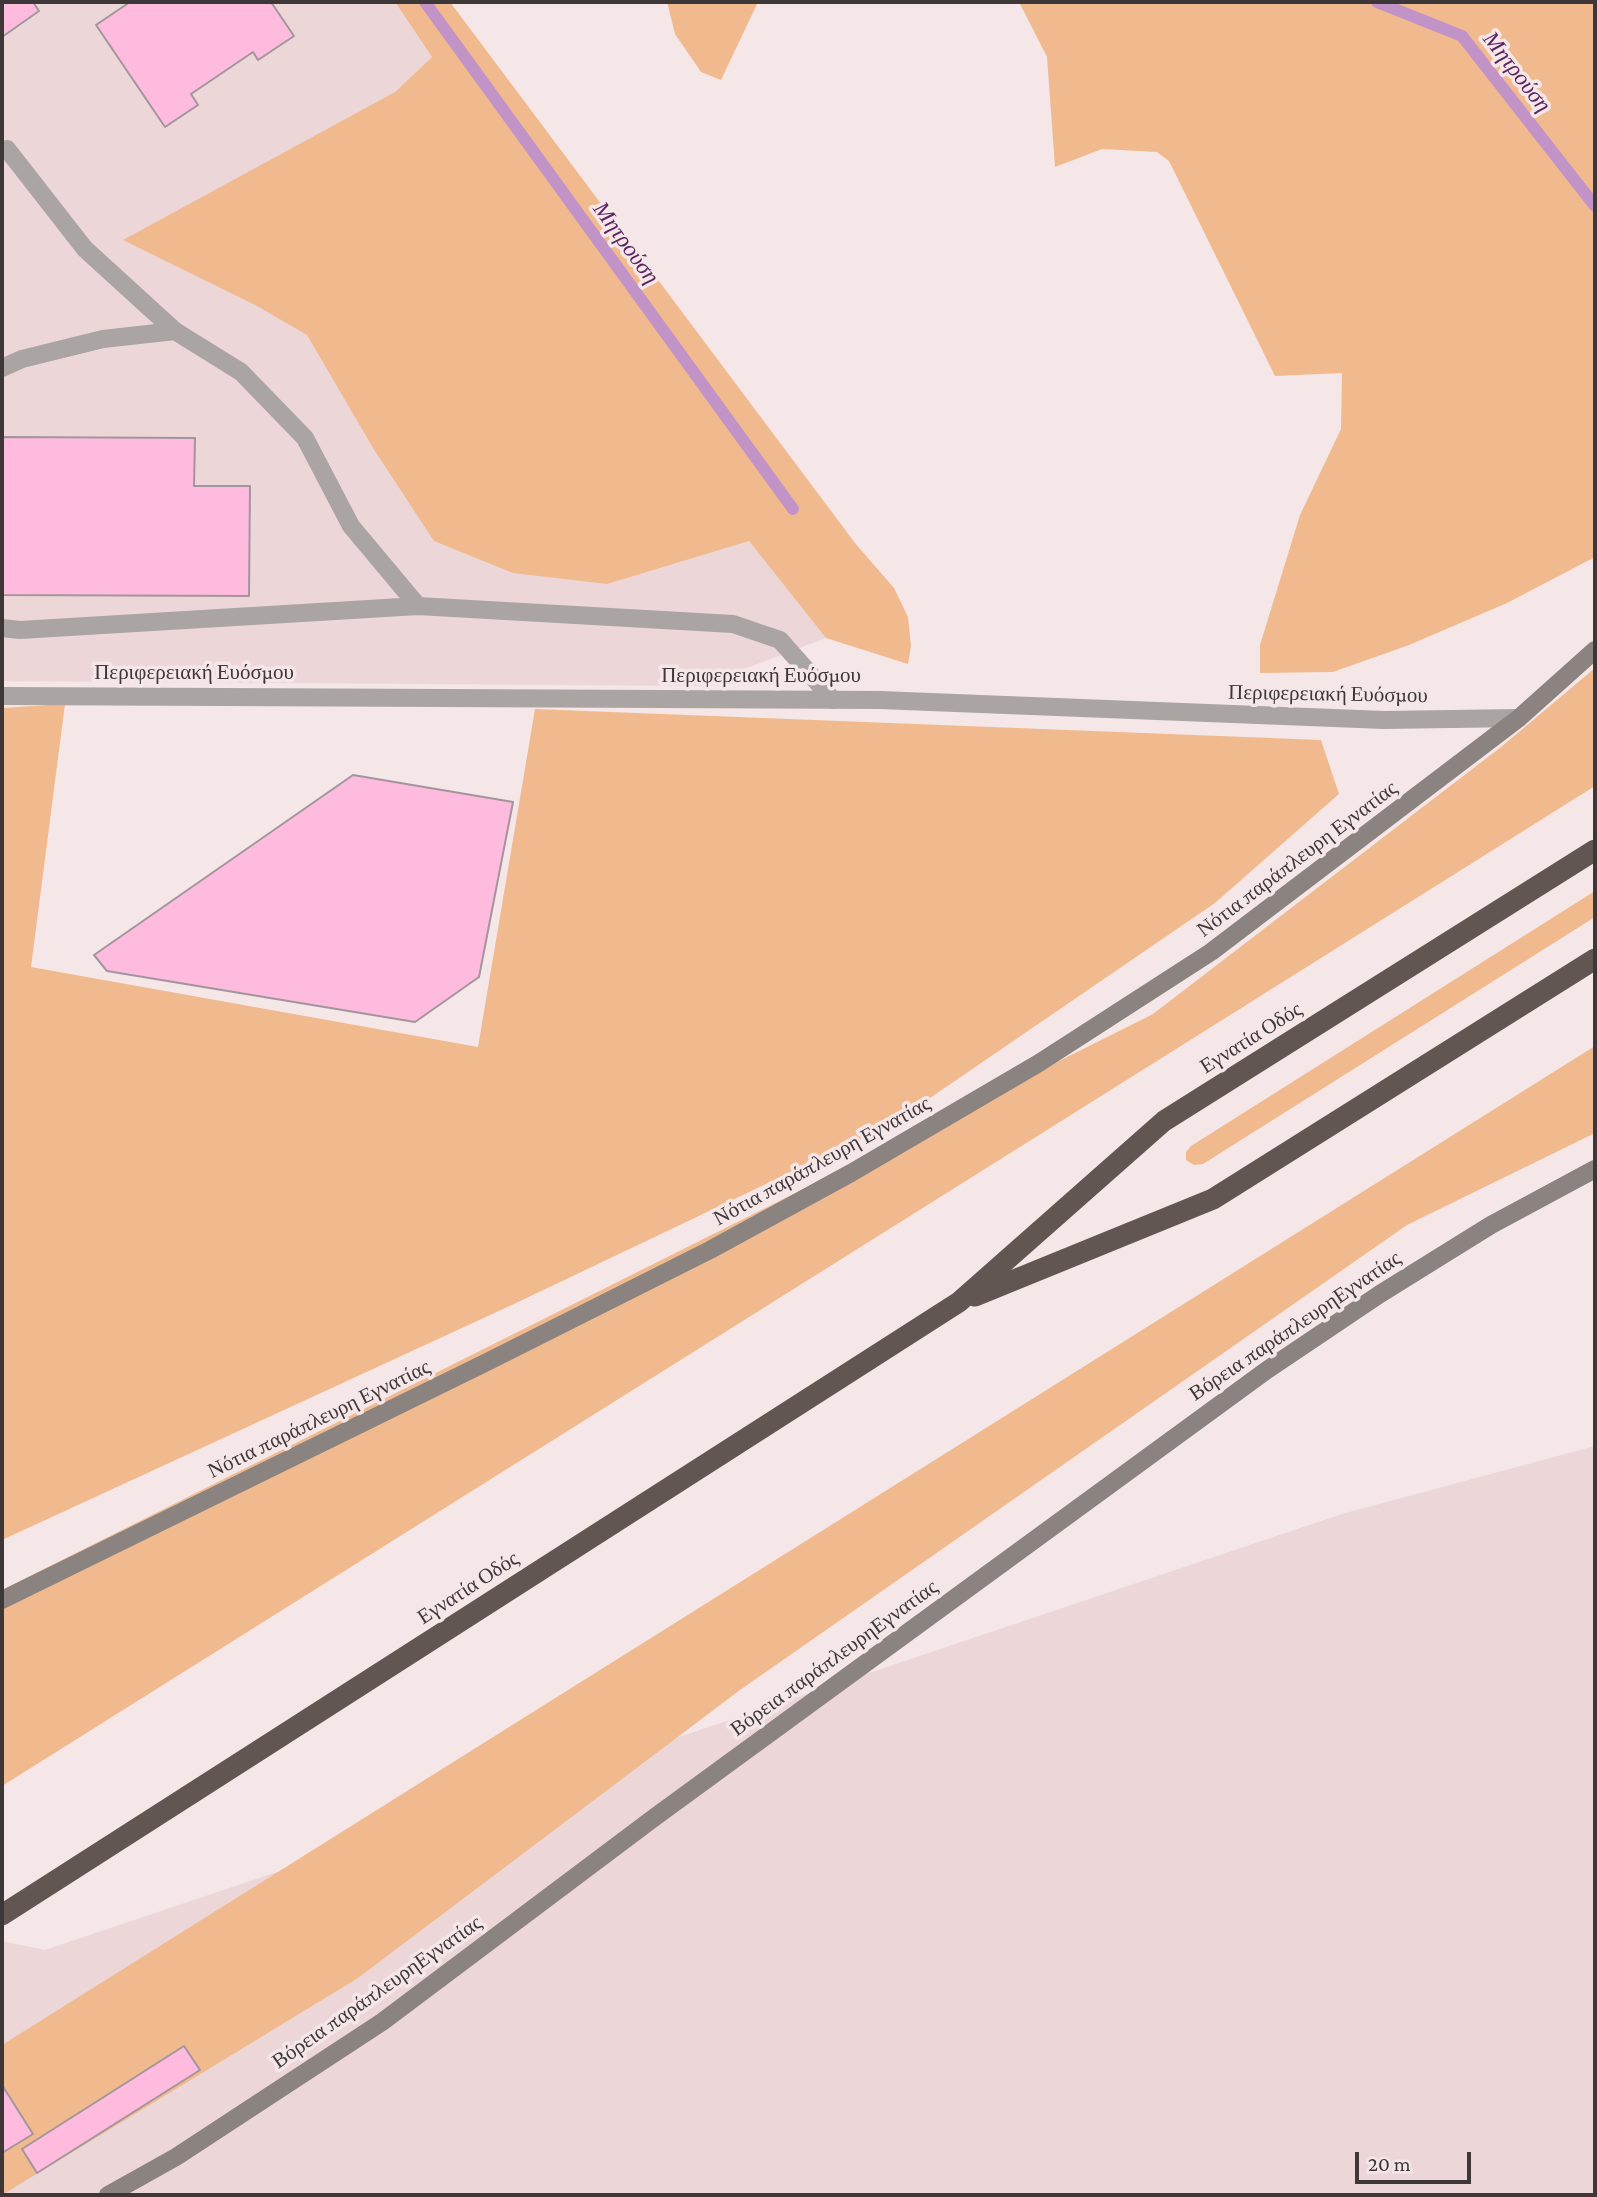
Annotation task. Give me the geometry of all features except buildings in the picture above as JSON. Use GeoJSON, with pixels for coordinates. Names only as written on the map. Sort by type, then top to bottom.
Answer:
{"type":"FeatureCollection","features":[{"type":"Feature","properties":{"kind":"highway","name":"Εγνατία Οδός"},"geometry":{"type":"LineString","coordinates":[[2,1915],[959,1302],[1164,1121],[1595,850]]}},
{"type":"Feature","properties":{"kind":"highway","name":"Εγνατία Οδός"},"geometry":{"type":"LineString","coordinates":[[959,1302],[1213,1199],[1595,959]]}},
{"type":"Feature","properties":{"kind":"street"},"geometry":{"type":"LineString","coordinates":[[7,149],[85,248],[175,331],[241,372],[305,438],[351,526],[418,606]]}},
{"type":"Feature","properties":{"kind":"street"},"geometry":{"type":"LineString","coordinates":[[2,368],[22,359],[103,339],[175,331]]}},
{"type":"Feature","properties":{"kind":"street"},"geometry":{"type":"LineString","coordinates":[[2,628],[20,630],[418,606],[733,624],[780,640],[833,700]]}},
{"type":"Feature","properties":{"kind":"street","name":"Νότια παράπλευρη Εγνατίας"},"geometry":{"type":"LineString","coordinates":[[2,1600],[487,1363],[710,1250],[851,1173],[1039,1063],[1211,952],[1519,718],[1595,650]]}},
{"type":"Feature","properties":{"kind":"street","name":"Περιφερειακή Ευόσμου"},"geometry":{"type":"LineString","coordinates":[[2,696],[833,700],[1356,719],[1519,718]]}},
{"type":"Feature","properties":{"kind":"street","name":"Βόρεια παράπλευρηΕγνατίας"},"geometry":{"type":"LineString","coordinates":[[108,2195],[176,2157],[382,2022],[655,1817],[1267,1370],[1380,1294],[1491,1225],[1595,1169]]}},
{"type":"Feature","properties":{"kind":"shaded area"},"geometry":{"type":"Polygon","coordinates":[[[2,2],[395,2],[432,57],[395,92],[826,638],[699,686],[2,681],[2,2]]]}},
{"type":"Feature","properties":{"kind":"shaded area"},"geometry":{"type":"Polygon","coordinates":[[[395,2],[450,2],[855,543],[894,588],[908,617],[911,646],[908,664],[826,638],[749,541],[607,584],[513,573],[434,541],[373,448],[307,335],[257,306],[123,240],[395,92],[432,57],[395,2]]]}},
{"type":"Feature","properties":{"kind":"shaded area"},"geometry":{"type":"Polygon","coordinates":[[[667,2],[758,2],[721,80],[701,72],[675,34],[667,2]]]}},
{"type":"Feature","properties":{"kind":"shaded area"},"geometry":{"type":"Polygon","coordinates":[[[1019,2],[1595,2],[1595,557],[1507,603],[1409,645],[1333,672],[1260,673],[1260,645],[1300,515],[1341,429],[1342,373],[1275,376],[1169,161],[1157,152],[1102,149],[1055,167],[1047,57],[1019,2]]]}},
{"type":"Feature","properties":{"kind":"shaded area"},"geometry":{"type":"Polygon","coordinates":[[[1595,668],[1595,786],[2,1786],[2,1590],[1153,1014],[1501,747],[1595,668]]]}},
{"type":"Feature","properties":{"kind":"shaded area"},"geometry":{"type":"Polygon","coordinates":[[[65,704],[31,967],[478,1047],[535,709],[1321,740],[1339,794],[1215,903],[892,1124],[514,1304],[2,1540],[2,708],[65,704]]]}},
{"type":"Feature","properties":{"kind":"shaded area"},"geometry":{"type":"Polygon","coordinates":[[[1595,891],[1595,917],[1203,1164],[1194,1165],[1186,1160],[1186,1152],[1191,1146],[1595,891]]]}},
{"type":"Feature","properties":{"kind":"shaded area"},"geometry":{"type":"Polygon","coordinates":[[[1595,1046],[1595,1133],[1407,1225],[740,1690],[358,1978],[2,2195],[2,2045],[1595,1046]]]}},
{"type":"Feature","properties":{"kind":"shaded area"},"geometry":{"type":"Polygon","coordinates":[[[1595,1446],[1595,2195],[2,2195],[2,1941],[45,1950],[1342,1514],[1595,1446]]]}},
{"type":"Feature","properties":{"kind":"waterway","name":"Μητρούση"},"geometry":{"type":"LineString","coordinates":[[425,2],[793,509]]}},
{"type":"Feature","properties":{"kind":"waterway","name":"Μητρούση"},"geometry":{"type":"LineString","coordinates":[[1377,2],[1462,36],[1595,206]]}}]}
